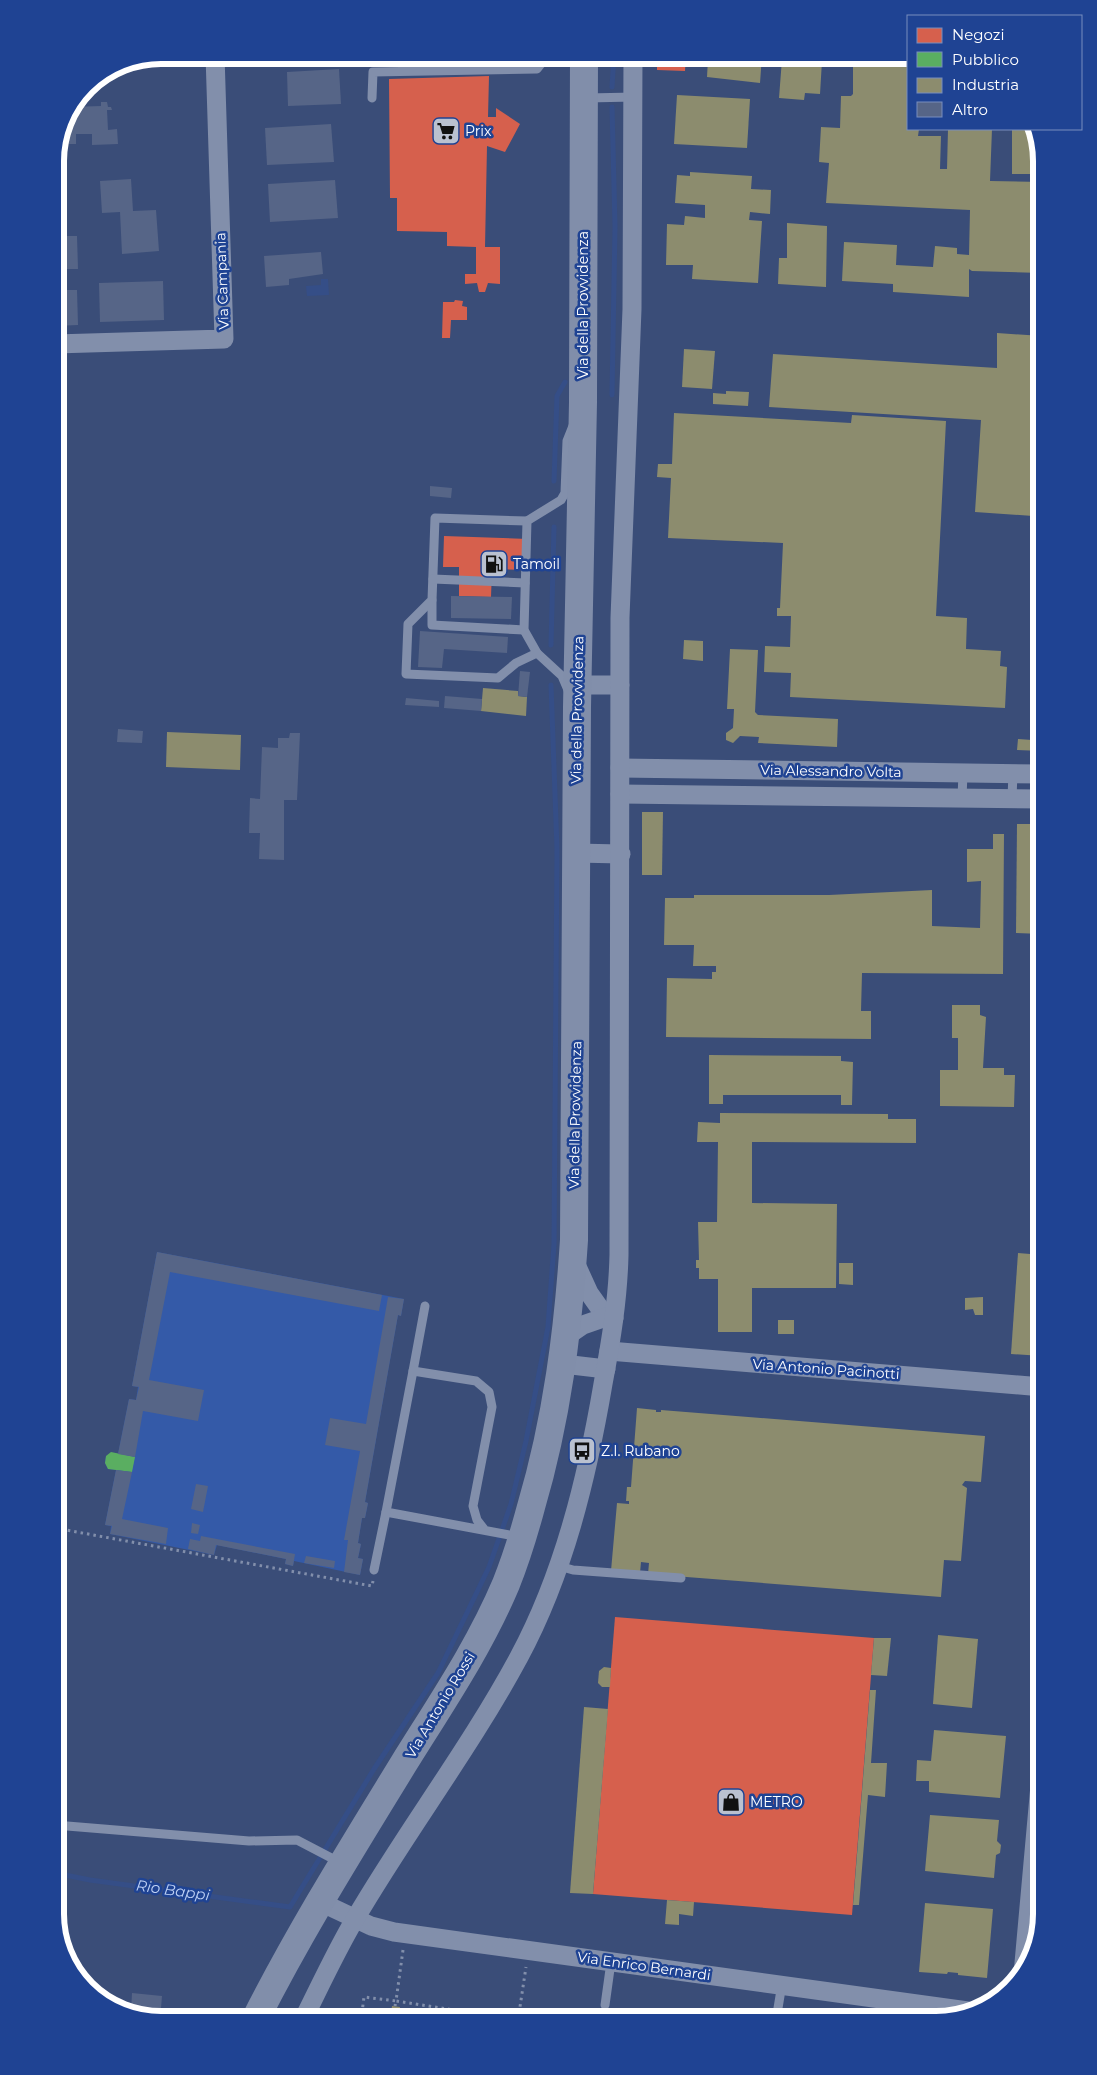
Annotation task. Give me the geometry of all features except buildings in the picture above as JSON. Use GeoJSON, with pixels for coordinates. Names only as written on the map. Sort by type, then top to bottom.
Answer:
{"type":"FeatureCollection","features":[{"type":"Feature","properties":{"kind":"main road","name":"Via della Provvidenza"},"geometry":{"type":"LineString","coordinates":[[563,1364],[573,1258],[576,1061],[577,696],[583,402],[584,64]]}},
{"type":"Feature","properties":{"kind":"main road","name":"Via Antonio Rossi"},"geometry":{"type":"LineString","coordinates":[[260,2011],[318,1901],[336,1860],[478,1641],[507,1582],[514,1536],[546,1454],[563,1364]]}},
{"type":"Feature","properties":{"kind":"street","name":"Via Campania"},"geometry":{"type":"LineString","coordinates":[[64,344],[224,339],[215,64]]}},
{"type":"Feature","properties":{"kind":"street"},"geometry":{"type":"LineString","coordinates":[[308,2011],[355,1918],[518,1658],[559,1566],[592,1447],[608,1360],[610,1318],[619,1263],[620,618],[632,310],[633,64]]}},
{"type":"Feature","properties":{"kind":"street"},"geometry":{"type":"LineString","coordinates":[[577,696],[620,685]]}},
{"type":"Feature","properties":{"kind":"street","name":"Via Alessandro Volta"},"geometry":{"type":"LineString","coordinates":[[620,768],[1033,774]]}},
{"type":"Feature","properties":{"kind":"street","name":"Via Alessandro Volta"},"geometry":{"type":"LineString","coordinates":[[620,794],[1033,798]]}},
{"type":"Feature","properties":{"kind":"street"},"geometry":{"type":"LineString","coordinates":[[576,853],[621,854]]}},
{"type":"Feature","properties":{"kind":"street"},"geometry":{"type":"LineString","coordinates":[[573,1258],[589,1292],[610,1318]]}},
{"type":"Feature","properties":{"kind":"street"},"geometry":{"type":"LineString","coordinates":[[566,1336],[583,1324],[610,1318]]}},
{"type":"Feature","properties":{"kind":"street","name":"Via Antonio Pacinotti"},"geometry":{"type":"LineString","coordinates":[[563,1364],[608,1360],[1033,1385]]}},
{"type":"Feature","properties":{"kind":"street"},"geometry":{"type":"LineString","coordinates":[[1026,1950],[1033,1869]]}},
{"type":"Feature","properties":{"kind":"street","name":"Via Enrico Bernardi"},"geometry":{"type":"LineString","coordinates":[[318,1901],[355,1918],[394,1932],[955,2009]]}},
{"type":"Feature","properties":{"kind":"lane"},"geometry":{"type":"LineString","coordinates":[[372,98],[373,72],[537,69],[540,64]]}},
{"type":"Feature","properties":{"kind":"lane"},"geometry":{"type":"LineString","coordinates":[[584,98],[634,97]]}},
{"type":"Feature","properties":{"kind":"lane"},"geometry":{"type":"LineString","coordinates":[[524,630],[432,625],[435,518],[527,521],[561,500],[565,493],[567,441],[583,402]]}},
{"type":"Feature","properties":{"kind":"lane"},"geometry":{"type":"LineString","coordinates":[[527,521],[524,630],[537,653],[562,676],[577,696]]}},
{"type":"Feature","properties":{"kind":"lane"},"geometry":{"type":"LineString","coordinates":[[433,579],[525,583]]}},
{"type":"Feature","properties":{"kind":"lane"},"geometry":{"type":"LineString","coordinates":[[432,600],[408,624],[406,674],[498,678],[516,663],[537,653]]}},
{"type":"Feature","properties":{"kind":"lane"},"geometry":{"type":"LineString","coordinates":[[962,798],[963,773]]}},
{"type":"Feature","properties":{"kind":"lane"},"geometry":{"type":"LineString","coordinates":[[1012,798],[1013,773]]}},
{"type":"Feature","properties":{"kind":"lane"},"geometry":{"type":"LineString","coordinates":[[374,1570],[414,1371],[425,1306]]}},
{"type":"Feature","properties":{"kind":"lane"},"geometry":{"type":"LineString","coordinates":[[414,1371],[476,1381],[489,1392],[492,1407],[473,1506],[476,1520],[487,1529]]}},
{"type":"Feature","properties":{"kind":"lane"},"geometry":{"type":"LineString","coordinates":[[386,1512],[487,1529],[514,1536]]}},
{"type":"Feature","properties":{"kind":"lane"},"geometry":{"type":"LineString","coordinates":[[559,1566],[573,1570],[681,1578]]}},
{"type":"Feature","properties":{"kind":"lane"},"geometry":{"type":"LineString","coordinates":[[64,1826],[249,1841],[297,1840],[336,1860]]}},
{"type":"Feature","properties":{"kind":"lane"},"geometry":{"type":"LineString","coordinates":[[605,2005],[611,1962]]}},
{"type":"Feature","properties":{"kind":"lane"},"geometry":{"type":"LineString","coordinates":[[778,2011],[782,1984]]}},
{"type":"Feature","properties":{"kind":"path"},"geometry":{"type":"LineString","coordinates":[[64,1530],[372,1586],[374,1570]]}},
{"type":"Feature","properties":{"kind":"path"},"geometry":{"type":"LineString","coordinates":[[395,2006],[403,1947]]}},
{"type":"Feature","properties":{"kind":"path"},"geometry":{"type":"LineString","coordinates":[[519,2011],[527,1964]]}},
{"type":"Feature","properties":{"kind":"path"},"geometry":{"type":"LineString","coordinates":[[362,2011],[364,1997],[460,2011]]}},
{"type":"Feature","properties":{"kind":"shaded area"},"geometry":{"type":"Polygon","coordinates":[[[321,279],[328,279],[329,295],[307,296],[306,286],[321,285],[321,279]]]}},
{"type":"Feature","properties":{"kind":"shaded area"},"geometry":{"type":"Polygon","coordinates":[[[157,1252],[404,1299],[401,1316],[398,1315],[365,1502],[368,1503],[365,1518],[362,1518],[358,1543],[361,1544],[358,1558],[363,1559],[360,1575],[294,1561],[293,1566],[285,1564],[286,1559],[217,1545],[214,1555],[110,1534],[111,1526],[105,1525],[116,1470],[108,1469],[105,1463],[106,1456],[118,1454],[129,1399],[136,1400],[138,1387],[132,1386],[157,1252]]]}},
{"type":"Feature","properties":{"kind":"waterway"},"geometry":{"type":"LineString","coordinates":[[612,87],[613,64]]}},
{"type":"Feature","properties":{"kind":"waterway"},"geometry":{"type":"LineString","coordinates":[[612,107],[615,227],[612,395]]}},
{"type":"Feature","properties":{"kind":"waterway"},"geometry":{"type":"LineString","coordinates":[[554,481],[557,396],[565,382]]}},
{"type":"Feature","properties":{"kind":"waterway"},"geometry":{"type":"LineString","coordinates":[[551,645],[554,527]]}},
{"type":"Feature","properties":{"kind":"waterway","name":"Rio Bappi"},"geometry":{"type":"LineString","coordinates":[[64,1875],[290,1907],[374,1769],[438,1673],[489,1567],[511,1504],[526,1441],[548,1327],[554,1244],[557,849],[551,685]]}},
{"type":"Feature","properties":{"kind":"place","name":"Prix"},"geometry":{"type":"Point","coordinates":[446,131]}},
{"type":"Feature","properties":{"kind":"place","name":"Tamoil"},"geometry":{"type":"Point","coordinates":[494,564]}},
{"type":"Feature","properties":{"kind":"place","name":"Z.I. Rubano"},"geometry":{"type":"Point","coordinates":[582,1451]}},
{"type":"Feature","properties":{"kind":"place","name":"METRO"},"geometry":{"type":"Point","coordinates":[731,1802]}}]}
